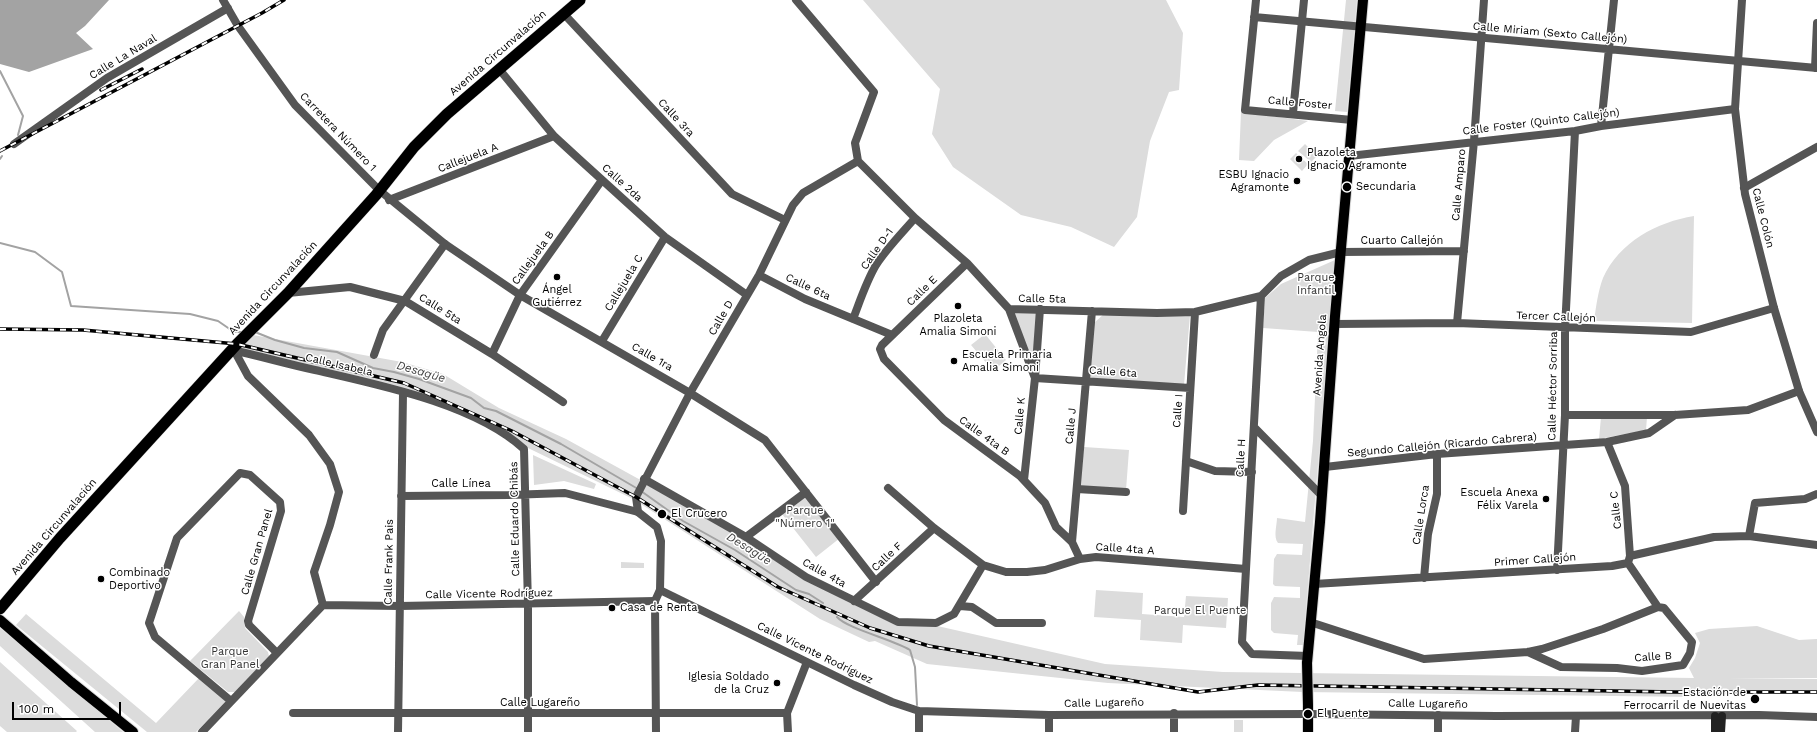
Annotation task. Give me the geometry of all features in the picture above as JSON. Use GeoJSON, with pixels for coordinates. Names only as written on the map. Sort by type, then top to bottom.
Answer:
{"type":"FeatureCollection","features":[{"type":"Feature","properties":{"kind":"highway","name":"Avenida Circunvalación"},"geometry":{"type":"LineString","coordinates":[[0,609],[60,538],[249,332],[288,293],[379,190],[414,147],[447,114],[580,0]]}},
{"type":"Feature","properties":{"kind":"main road","name":"Avenida Angola"},"geometry":{"type":"LineString","coordinates":[[1307,659],[1325,467],[1334,324],[1363,0]]}},
{"type":"Feature","properties":{"kind":"main road"},"geometry":{"type":"LineString","coordinates":[[0,620],[71,682],[133,732]]}},
{"type":"Feature","properties":{"kind":"main road"},"geometry":{"type":"LineString","coordinates":[[1307,659],[1308,732]]}},
{"type":"Feature","properties":{"kind":"main road"},"geometry":{"type":"LineString","coordinates":[[1715,732],[1718,716]]}},
{"type":"Feature","properties":{"kind":"main road"},"geometry":{"type":"LineString","coordinates":[[1718,716],[1721,732]]}},
{"type":"Feature","properties":{"kind":"street","name":"Carretera Número 1"},"geometry":{"type":"LineString","coordinates":[[223,0],[238,26],[295,105],[379,190]]}},
{"type":"Feature","properties":{"kind":"street"},"geometry":{"type":"LineString","coordinates":[[796,0],[874,92],[855,143],[858,161]]}},
{"type":"Feature","properties":{"kind":"street"},"geometry":{"type":"LineString","coordinates":[[1254,17],[1256,0]]}},
{"type":"Feature","properties":{"kind":"street"},"geometry":{"type":"LineString","coordinates":[[1293,113],[1304,0]]}},
{"type":"Feature","properties":{"kind":"street","name":"Calle Amparo"},"geometry":{"type":"LineString","coordinates":[[1457,323],[1474,141],[1484,0]]}},
{"type":"Feature","properties":{"kind":"street"},"geometry":{"type":"LineString","coordinates":[[1601,126],[1614,0]]}},
{"type":"Feature","properties":{"kind":"street","name":"Calle Colón"},"geometry":{"type":"LineString","coordinates":[[1742,0],[1735,109],[1744,188],[1774,308],[1799,391],[1817,432]]}},
{"type":"Feature","properties":{"kind":"street","name":"Calle La Naval"},"geometry":{"type":"LineString","coordinates":[[14,144],[107,78],[228,8]]}},
{"type":"Feature","properties":{"kind":"street","name":"Calle 3ra"},"geometry":{"type":"LineString","coordinates":[[564,14],[732,194],[785,220]]}},
{"type":"Feature","properties":{"kind":"street","name":"Calle Miriam (Sexto Callejón)"},"geometry":{"type":"LineString","coordinates":[[1254,17],[1481,39],[1816,68]]}},
{"type":"Feature","properties":{"kind":"street","name":"Calle Foster"},"geometry":{"type":"LineString","coordinates":[[1254,17],[1245,110],[1293,113],[1352,120]]}},
{"type":"Feature","properties":{"kind":"street"},"geometry":{"type":"LineString","coordinates":[[1816,68],[1817,23]]}},
{"type":"Feature","properties":{"kind":"street","name":"Calle 2da"},"geometry":{"type":"LineString","coordinates":[[499,69],[554,136],[602,180],[665,237],[747,295]]}},
{"type":"Feature","properties":{"kind":"street","name":"Calle Foster (Quinto Callejón)"},"geometry":{"type":"LineString","coordinates":[[1349,156],[1575,131],[1601,126],[1735,109]]}},
{"type":"Feature","properties":{"kind":"street","name":"Calle Héctor Sorriba"},"geometry":{"type":"LineString","coordinates":[[1556,570],[1564,445],[1565,328],[1575,131]]}},
{"type":"Feature","properties":{"kind":"street","name":"Callejuela A"},"geometry":{"type":"LineString","coordinates":[[389,200],[554,136]]}},
{"type":"Feature","properties":{"kind":"street"},"geometry":{"type":"LineString","coordinates":[[1744,188],[1817,147]]}},
{"type":"Feature","properties":{"kind":"street","name":"Calle 5ta"},"geometry":{"type":"LineString","coordinates":[[858,161],[915,218],[968,263],[1009,309],[1156,313],[1195,312],[1261,296]]}},
{"type":"Feature","properties":{"kind":"street","name":"Calle D"},"geometry":{"type":"LineString","coordinates":[[638,512],[636,497],[643,481],[690,393],[759,275],[793,205],[803,193],[858,161]]}},
{"type":"Feature","properties":{"kind":"street","name":"Callejuela B"},"geometry":{"type":"LineString","coordinates":[[492,354],[520,295],[602,180]]}},
{"type":"Feature","properties":{"kind":"street","name":"Calle 1ra"},"geometry":{"type":"LineString","coordinates":[[379,190],[389,200],[445,244],[520,295],[690,393],[765,440],[876,582]]}},
{"type":"Feature","properties":{"kind":"street","name":"Calle D-1"},"geometry":{"type":"LineString","coordinates":[[853,319],[867,283],[877,265],[889,246],[915,218]]}},
{"type":"Feature","properties":{"kind":"street","name":"Callejuela C"},"geometry":{"type":"LineString","coordinates":[[602,341],[665,237]]}},
{"type":"Feature","properties":{"kind":"street"},"geometry":{"type":"LineString","coordinates":[[374,355],[383,330],[445,244]]}},
{"type":"Feature","properties":{"kind":"street","name":"Cuarto Callejón"},"geometry":{"type":"LineString","coordinates":[[1341,252],[1464,251]]}},
{"type":"Feature","properties":{"kind":"street"},"geometry":{"type":"LineString","coordinates":[[1261,296],[1281,276],[1309,260],[1341,252]]}},
{"type":"Feature","properties":{"kind":"street","name":"Calle E"},"geometry":{"type":"LineString","coordinates":[[892,335],[968,263]]}},
{"type":"Feature","properties":{"kind":"street","name":"Calle 6ta"},"geometry":{"type":"LineString","coordinates":[[759,275],[805,299],[892,335]]}},
{"type":"Feature","properties":{"kind":"street","name":"Calle 5ta"},"geometry":{"type":"LineString","coordinates":[[288,293],[350,287],[405,301],[492,354],[563,402]]}},
{"type":"Feature","properties":{"kind":"street","name":"Calle H"},"geometry":{"type":"LineString","coordinates":[[1261,296],[1242,642],[1252,654],[1307,659]]}},
{"type":"Feature","properties":{"kind":"street","name":"Tercer Callejón"},"geometry":{"type":"LineString","coordinates":[[1334,324],[1457,323],[1691,332],[1774,308]]}},
{"type":"Feature","properties":{"kind":"street","name":"Calle K"},"geometry":{"type":"LineString","coordinates":[[1009,309],[1035,378]]}},
{"type":"Feature","properties":{"kind":"street","name":"Calle K"},"geometry":{"type":"LineString","coordinates":[[1024,480],[1035,378],[1040,309]]}},
{"type":"Feature","properties":{"kind":"street","name":"Calle J"},"geometry":{"type":"LineString","coordinates":[[1072,542],[1092,311]]}},
{"type":"Feature","properties":{"kind":"street","name":"Calle I"},"geometry":{"type":"LineString","coordinates":[[1183,511],[1195,312]]}},
{"type":"Feature","properties":{"kind":"street","name":"Calle 4ta B"},"geometry":{"type":"LineString","coordinates":[[892,335],[880,349],[884,359],[944,420],[986,452],[1016,472],[1024,480],[1045,503],[1056,526],[1072,542],[1080,559]]}},
{"type":"Feature","properties":{"kind":"street"},"geometry":{"type":"LineString","coordinates":[[202,732],[323,605],[314,572],[330,525],[339,492],[330,464],[308,435],[248,376],[233,350]]}},
{"type":"Feature","properties":{"kind":"street","name":"Calle Isabela"},"geometry":{"type":"LineString","coordinates":[[233,350],[368,382],[403,393],[422,397],[488,423],[517,441],[524,449]]}},
{"type":"Feature","properties":{"kind":"street","name":"Calle 6ta"},"geometry":{"type":"LineString","coordinates":[[1035,378],[1190,388]]}},
{"type":"Feature","properties":{"kind":"street"},"geometry":{"type":"LineString","coordinates":[[1565,415],[1675,415],[1748,410],[1799,391]]}},
{"type":"Feature","properties":{"kind":"street","name":"Calle Frank Pais"},"geometry":{"type":"LineString","coordinates":[[398,732],[403,393]]}},
{"type":"Feature","properties":{"kind":"street","name":"Segundo Callejón (Ricardo Cabrera)"},"geometry":{"type":"LineString","coordinates":[[1325,467],[1437,454],[1607,442],[1649,433],[1675,415]]}},
{"type":"Feature","properties":{"kind":"street"},"geometry":{"type":"LineString","coordinates":[[1254,427],[1322,496]]}},
{"type":"Feature","properties":{"kind":"street","name":"Calle C"},"geometry":{"type":"LineString","coordinates":[[1607,442],[1625,486],[1629,560]]}},
{"type":"Feature","properties":{"kind":"street","name":"Calle Eduardo Chibás"},"geometry":{"type":"LineString","coordinates":[[524,449],[528,605],[528,732]]}},
{"type":"Feature","properties":{"kind":"street","name":"Calle Lorca"},"geometry":{"type":"LineString","coordinates":[[1424,578],[1428,534],[1437,494],[1437,454]]}},
{"type":"Feature","properties":{"kind":"street"},"geometry":{"type":"LineString","coordinates":[[1186,461],[1215,471],[1252,472]]}},
{"type":"Feature","properties":{"kind":"street","name":"Calle Gran Panel"},"geometry":{"type":"LineString","coordinates":[[231,701],[155,636],[149,623],[177,538],[240,472],[250,475],[280,502],[281,511],[248,621],[249,625],[277,653]]}},
{"type":"Feature","properties":{"kind":"street","name":"Calle 4ta"},"geometry":{"type":"LineString","coordinates":[[643,481],[746,537],[806,577],[898,622],[936,623],[954,614],[983,565]]}},
{"type":"Feature","properties":{"kind":"street","name":"Calle 4ta A"},"geometry":{"type":"LineString","coordinates":[[888,488],[934,528],[983,565],[1006,572],[1045,570],[1080,559],[1096,557],[1246,569]]}},
{"type":"Feature","properties":{"kind":"street"},"geometry":{"type":"LineString","coordinates":[[1077,489],[1126,492]]}},
{"type":"Feature","properties":{"kind":"street"},"geometry":{"type":"LineString","coordinates":[[746,537],[806,492]]}},
{"type":"Feature","properties":{"kind":"street","name":"Calle Línea"},"geometry":{"type":"LineString","coordinates":[[401,496],[526,495],[565,493],[638,512]]}},
{"type":"Feature","properties":{"kind":"street"},"geometry":{"type":"LineString","coordinates":[[1749,536],[1755,503],[1805,499],[1817,494]]}},
{"type":"Feature","properties":{"kind":"street"},"geometry":{"type":"LineString","coordinates":[[638,512],[657,527],[661,541],[660,590],[655,601],[656,732]]}},
{"type":"Feature","properties":{"kind":"street","name":"Calle F"},"geometry":{"type":"LineString","coordinates":[[854,601],[934,528]]}},
{"type":"Feature","properties":{"kind":"street","name":"Primer Callejón"},"geometry":{"type":"LineString","coordinates":[[1314,584],[1556,570],[1629,560],[1714,537],[1749,536],[1817,545]]}},
{"type":"Feature","properties":{"kind":"street"},"geometry":{"type":"LineString","coordinates":[[1310,622],[1424,659],[1528,652],[1603,629],[1655,608],[1629,560]]}},
{"type":"Feature","properties":{"kind":"street","name":"Calle Vicente Rodríguez"},"geometry":{"type":"LineString","coordinates":[[660,590],[892,702],[919,711]]}},
{"type":"Feature","properties":{"kind":"street","name":"Calle Vicente Rodríguez"},"geometry":{"type":"LineString","coordinates":[[323,605],[528,605],[655,601]]}},
{"type":"Feature","properties":{"kind":"street"},"geometry":{"type":"LineString","coordinates":[[960,606],[972,607],[996,623],[1042,623]]}},
{"type":"Feature","properties":{"kind":"street","name":"Calle B"},"geometry":{"type":"LineString","coordinates":[[1528,652],[1561,666],[1617,668],[1642,671],[1683,665],[1690,653],[1692,642],[1664,608],[1655,608]]}},
{"type":"Feature","properties":{"kind":"street"},"geometry":{"type":"LineString","coordinates":[[788,732],[788,713],[808,662]]}},
{"type":"Feature","properties":{"kind":"street","name":"Calle Lugareño"},"geometry":{"type":"LineString","coordinates":[[919,711],[1049,715],[1308,710],[1438,715],[1817,717]]}},
{"type":"Feature","properties":{"kind":"street"},"geometry":{"type":"LineString","coordinates":[[919,711],[919,732]]}},
{"type":"Feature","properties":{"kind":"street","name":"Calle Lugareño"},"geometry":{"type":"LineString","coordinates":[[293,713],[788,713]]}},
{"type":"Feature","properties":{"kind":"street"},"geometry":{"type":"LineString","coordinates":[[1174,713],[1174,732]]}},
{"type":"Feature","properties":{"kind":"street"},"geometry":{"type":"LineString","coordinates":[[1049,715],[1049,732]]}},
{"type":"Feature","properties":{"kind":"street"},"geometry":{"type":"LineString","coordinates":[[1438,715],[1438,732]]}},
{"type":"Feature","properties":{"kind":"street"},"geometry":{"type":"LineString","coordinates":[[1575,732],[1576,716]]}},
{"type":"Feature","properties":{"kind":"green space"},"geometry":{"type":"Polygon","coordinates":[[[863,0],[1166,0],[1183,33],[1179,90],[1169,92],[1150,141],[1137,217],[1114,247],[1071,227],[1021,215],[953,167],[932,134],[940,89],[863,0]]]}},
{"type":"Feature","properties":{"kind":"green space"},"geometry":{"type":"Polygon","coordinates":[[[1346,0],[1357,0],[1347,112],[1335,111],[1346,0]]]}},
{"type":"Feature","properties":{"kind":"green space"},"geometry":{"type":"Polygon","coordinates":[[[1241,112],[1308,121],[1274,140],[1254,161],[1239,160],[1241,112]]]}},
{"type":"Feature","properties":{"kind":"green space"},"geometry":{"type":"Polygon","coordinates":[[[1305,144],[1317,156],[1311,162],[1298,151],[1305,144]]]}},
{"type":"Feature","properties":{"kind":"green space"},"geometry":{"type":"Polygon","coordinates":[[[1296,153],[1308,164],[1302,171],[1290,159],[1296,153]]]}},
{"type":"Feature","properties":{"kind":"green space"},"geometry":{"type":"Polygon","coordinates":[[[1694,216],[1692,323],[1594,321],[1598,294],[1603,278],[1610,265],[1619,254],[1629,244],[1653,229],[1666,223],[1694,216]]]}},
{"type":"Feature","properties":{"kind":"green space","name":"Parque Infantil"},"geometry":{"type":"Polygon","coordinates":[[[1335,260],[1303,645],[1297,645],[1298,635],[1274,633],[1271,630],[1271,603],[1274,597],[1300,598],[1300,587],[1275,586],[1273,584],[1274,559],[1277,554],[1302,555],[1303,544],[1278,543],[1276,531],[1277,518],[1305,522],[1313,441],[1318,332],[1263,328],[1265,298],[1281,284],[1335,260]]]}},
{"type":"Feature","properties":{"kind":"green space"},"geometry":{"type":"Polygon","coordinates":[[[1009,309],[1040,309],[1035,378],[1009,309]]]}},
{"type":"Feature","properties":{"kind":"green space"},"geometry":{"type":"Polygon","coordinates":[[[1105,313],[1190,315],[1184,385],[1089,378],[1094,323],[1105,313]]]}},
{"type":"Feature","properties":{"kind":"green space"},"geometry":{"type":"Polygon","coordinates":[[[985,334],[1006,360],[993,371],[971,345],[985,334]]]}},
{"type":"Feature","properties":{"kind":"green space"},"geometry":{"type":"Polygon","coordinates":[[[253,335],[402,362],[443,374],[499,408],[566,439],[746,538],[802,577],[898,624],[933,625],[1105,664],[1223,672],[1694,678],[1689,668],[1695,658],[1700,643],[1695,633],[1709,629],[1757,626],[1799,640],[1817,639],[1817,678],[1728,679],[1817,679],[1817,691],[1695,692],[1693,697],[1303,692],[1108,683],[927,664],[875,641],[869,642],[820,619],[633,499],[528,448],[513,435],[488,421],[462,410],[238,349],[253,335]]]}},
{"type":"Feature","properties":{"kind":"green space"},"geometry":{"type":"Polygon","coordinates":[[[1601,417],[1647,417],[1646,430],[1599,439],[1601,417]]]}},
{"type":"Feature","properties":{"kind":"green space"},"geometry":{"type":"Polygon","coordinates":[[[1084,447],[1129,450],[1126,490],[1080,486],[1084,447]]]}},
{"type":"Feature","properties":{"kind":"green space"},"geometry":{"type":"Polygon","coordinates":[[[533,455],[596,484],[594,489],[564,481],[534,485],[533,455]]]}},
{"type":"Feature","properties":{"kind":"green space","name":"Parque \"Número 1\""},"geometry":{"type":"Polygon","coordinates":[[[806,495],[840,538],[816,557],[782,514],[806,495]]]}},
{"type":"Feature","properties":{"kind":"green space"},"geometry":{"type":"Polygon","coordinates":[[[621,562],[644,563],[644,568],[621,568],[621,562]]]}},
{"type":"Feature","properties":{"kind":"green space","name":"Parque El Puente"},"geometry":{"type":"Polygon","coordinates":[[[1096,590],[1143,593],[1142,614],[1184,617],[1186,596],[1228,598],[1226,628],[1183,625],[1182,643],[1140,640],[1141,620],[1094,617],[1096,590]]]}},
{"type":"Feature","properties":{"kind":"green space","name":"Parque Gran Panel"},"geometry":{"type":"Polygon","coordinates":[[[239,611],[244,617],[245,628],[268,652],[269,656],[235,692],[228,692],[190,661],[239,611]]]}},
{"type":"Feature","properties":{"kind":"green space"},"geometry":{"type":"Polygon","coordinates":[[[26,614],[156,723],[199,678],[226,701],[196,732],[147,732],[16,625],[26,614]]]}},
{"type":"Feature","properties":{"kind":"green space"},"geometry":{"type":"Polygon","coordinates":[[[0,628],[123,732],[95,732],[0,646],[0,628]]]}},
{"type":"Feature","properties":{"kind":"green space"},"geometry":{"type":"Polygon","coordinates":[[[0,662],[77,731],[7,732],[0,726],[0,662]]]}},
{"type":"Feature","properties":{"kind":"green space"},"geometry":{"type":"Polygon","coordinates":[[[1234,720],[1243,720],[1243,732],[1234,732],[1234,720]]]}},
{"type":"Feature","properties":{"kind":"shaded area"},"geometry":{"type":"Polygon","coordinates":[[[0,0],[109,0],[85,26],[76,33],[93,49],[29,72],[0,64],[0,0]]]}},
{"type":"Feature","properties":{"kind":"waterway","name":"Desagüe"},"geometry":{"type":"LineString","coordinates":[[0,71],[23,116],[18,135]]}},
{"type":"Feature","properties":{"kind":"waterway","name":"Desagüe"},"geometry":{"type":"LineString","coordinates":[[0,243],[35,252],[62,272],[71,306],[190,314],[218,321],[234,332],[243,332]]}},
{"type":"Feature","properties":{"kind":"waterway","name":"Desagüe"},"geometry":{"type":"LineString","coordinates":[[255,332],[275,340],[304,348],[337,352],[373,368],[419,379],[471,398],[484,408],[496,411],[561,444],[638,489]]}},
{"type":"Feature","properties":{"kind":"waterway","name":"Desagüe"},"geometry":{"type":"LineString","coordinates":[[641,491],[683,521],[735,550],[796,590],[809,594],[823,603]]}},
{"type":"Feature","properties":{"kind":"waterway","name":"Desagüe"},"geometry":{"type":"LineString","coordinates":[[837,617],[851,626],[910,650],[915,667],[917,705]]}},
{"type":"Feature","properties":{"kind":"railway"},"geometry":{"type":"LineString","coordinates":[[0,151],[284,0]]}},
{"type":"Feature","properties":{"kind":"railway"},"geometry":{"type":"LineString","coordinates":[[101,90],[142,69]]}},
{"type":"Feature","properties":{"kind":"railway"},"geometry":{"type":"LineString","coordinates":[[0,329],[83,330],[237,344],[404,383],[512,431],[636,497],[778,587],[870,628],[929,646],[1198,692],[1258,685],[1675,692],[1817,692]]}},
{"type":"Feature","properties":{"kind":"place","name":"Plazoleta Ignacio Agramonte"},"geometry":{"type":"Point","coordinates":[1299,159]}},
{"type":"Feature","properties":{"kind":"place","name":"ESBU Ignacio Agramonte"},"geometry":{"type":"Point","coordinates":[1297,181]}},
{"type":"Feature","properties":{"kind":"place","name":"Secundaria"},"geometry":{"type":"Point","coordinates":[1347,187]}},
{"type":"Feature","properties":{"kind":"place","name":"Ángel Gutiérrez"},"geometry":{"type":"Point","coordinates":[557,277]}},
{"type":"Feature","properties":{"kind":"place","name":"Plazoleta Amalia Simoni"},"geometry":{"type":"Point","coordinates":[958,306]}},
{"type":"Feature","properties":{"kind":"place","name":"Escuela Primaria Amalia Simoni"},"geometry":{"type":"Point","coordinates":[954,361]}},
{"type":"Feature","properties":{"kind":"place","name":"Escuela Anexa Félix Varela"},"geometry":{"type":"Point","coordinates":[1546,499]}},
{"type":"Feature","properties":{"kind":"place","name":"El Crucero"},"geometry":{"type":"Point","coordinates":[662,514]}},
{"type":"Feature","properties":{"kind":"place","name":"Combinado Deportivo"},"geometry":{"type":"Point","coordinates":[101,579]}},
{"type":"Feature","properties":{"kind":"place","name":"Casa de Renta"},"geometry":{"type":"Point","coordinates":[612,608]}},
{"type":"Feature","properties":{"kind":"place","name":"Iglesia Soldado de la Cruz"},"geometry":{"type":"Point","coordinates":[777,683]}},
{"type":"Feature","properties":{"kind":"place","name":"Estación de Ferrocarril de Nuevitas"},"geometry":{"type":"Point","coordinates":[1755,699]}},
{"type":"Feature","properties":{"kind":"place","name":"El Puente"},"geometry":{"type":"Point","coordinates":[1308,714]}}]}
